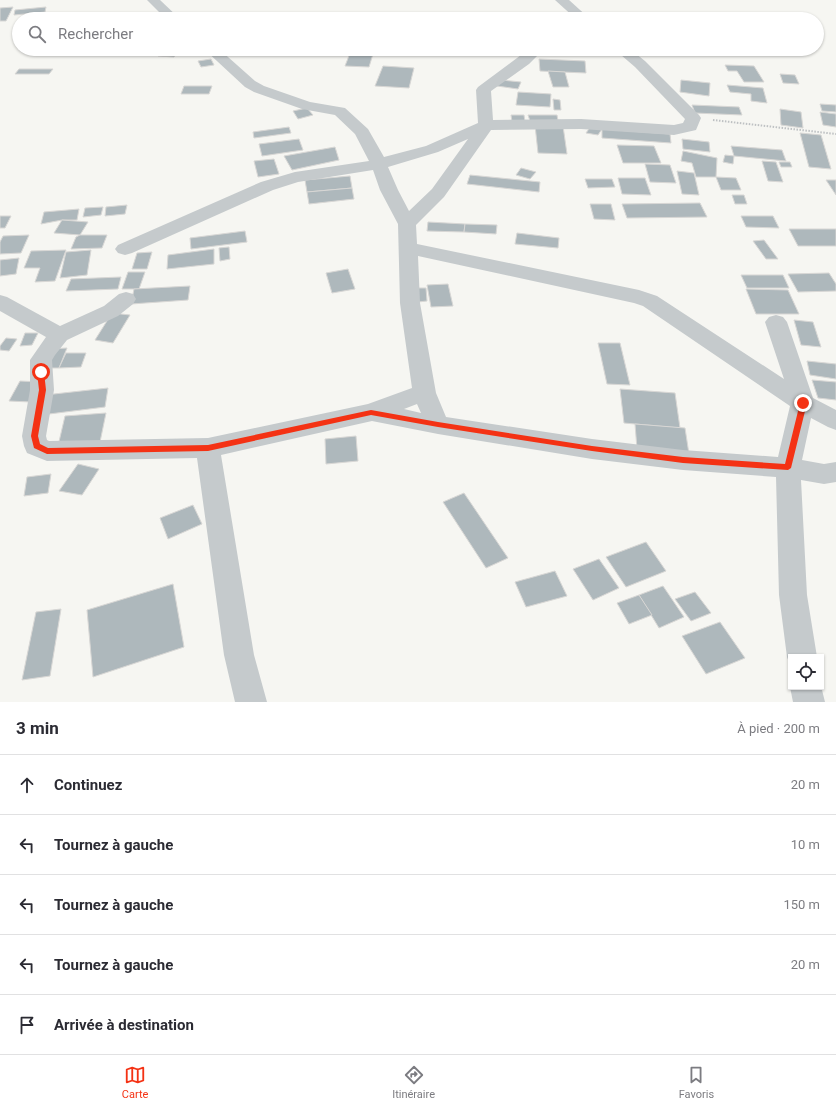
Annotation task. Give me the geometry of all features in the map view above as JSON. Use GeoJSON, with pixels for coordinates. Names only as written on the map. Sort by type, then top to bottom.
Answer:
{"type":"FeatureCollection","features":[{"type":"Feature","properties":{"kind":"street"},"geometry":{"type":"LineString","coordinates":[[153,0],[166,12]]}},
{"type":"Feature","properties":{"kind":"street"},"geometry":{"type":"LineString","coordinates":[[562,6],[572,12]]}},
{"type":"Feature","properties":{"kind":"street"},"geometry":{"type":"LineString","coordinates":[[219,56],[250,84],[307,106],[340,112],[362,132],[379,164],[389,190],[407,224],[410,303],[424,393],[438,425]]}},
{"type":"Feature","properties":{"kind":"street"},"geometry":{"type":"LineString","coordinates":[[407,224],[438,193],[486,125],[483,90],[492,81],[527,60],[531,56]]}},
{"type":"Feature","properties":{"kind":"street"},"geometry":{"type":"LineString","coordinates":[[125,249],[267,186],[295,177],[379,164],[432,150],[486,125],[581,124],[674,130],[690,127],[693,118],[645,69],[630,56]]}},
{"type":"Feature","properties":{"kind":"street"},"geometry":{"type":"LineString","coordinates":[[408,248],[650,301],[803,403],[836,421]]}},
{"type":"Feature","properties":{"kind":"street"},"geometry":{"type":"LineString","coordinates":[[126,299],[111,311],[59,335],[46,351],[41,360],[42,390],[34,436],[36,446],[47,451],[208,448],[371,412],[424,393]]}},
{"type":"Feature","properties":{"kind":"street"},"geometry":{"type":"LineString","coordinates":[[0,302],[59,335]]}},
{"type":"Feature","properties":{"kind":"street"},"geometry":{"type":"LineString","coordinates":[[776,322],[803,403],[788,468],[792,595],[802,654]]}},
{"type":"Feature","properties":{"kind":"street"},"geometry":{"type":"LineString","coordinates":[[371,412],[438,425],[592,449],[675,459],[788,468],[824,474],[836,472]]}},
{"type":"Feature","properties":{"kind":"street"},"geometry":{"type":"LineString","coordinates":[[208,448],[239,655],[251,702]]}},
{"type":"Feature","properties":{"kind":"street"},"geometry":{"type":"LineString","coordinates":[[807,690],[809,702]]}},
{"type":"Feature","properties":{"kind":"path"},"geometry":{"type":"LineString","coordinates":[[693,118],[836,134]]}},
{"type":"Feature","properties":{"kind":"building"},"geometry":{"type":"Polygon","coordinates":[[[13,7],[6,21],[0,21],[0,8],[13,7]]]}},
{"type":"Feature","properties":{"kind":"building"},"geometry":{"type":"Polygon","coordinates":[[[46,7],[45,12],[15,12],[15,10],[46,7]]]}},
{"type":"Feature","properties":{"kind":"building"},"geometry":{"type":"Polygon","coordinates":[[[349,56],[372,56],[369,67],[345,66],[349,56]]]}},
{"type":"Feature","properties":{"kind":"building"},"geometry":{"type":"Polygon","coordinates":[[[211,59],[214,65],[201,67],[198,61],[211,59]]]}},
{"type":"Feature","properties":{"kind":"building"},"geometry":{"type":"Polygon","coordinates":[[[539,59],[585,61],[586,73],[540,71],[539,59]]]}},
{"type":"Feature","properties":{"kind":"building"},"geometry":{"type":"Polygon","coordinates":[[[725,65],[754,66],[764,82],[744,82],[737,71],[728,71],[725,65]]]}},
{"type":"Feature","properties":{"kind":"building"},"geometry":{"type":"Polygon","coordinates":[[[383,66],[414,68],[409,88],[375,86],[383,66]]]}},
{"type":"Feature","properties":{"kind":"building"},"geometry":{"type":"Polygon","coordinates":[[[19,69],[53,69],[49,74],[15,74],[19,69]]]}},
{"type":"Feature","properties":{"kind":"building"},"geometry":{"type":"Polygon","coordinates":[[[548,71],[565,72],[569,87],[553,87],[548,71]]]}},
{"type":"Feature","properties":{"kind":"building"},"geometry":{"type":"Polygon","coordinates":[[[780,74],[795,75],[799,84],[783,83],[780,74]]]}},
{"type":"Feature","properties":{"kind":"building"},"geometry":{"type":"Polygon","coordinates":[[[501,80],[521,82],[518,89],[497,86],[501,80]]]}},
{"type":"Feature","properties":{"kind":"building"},"geometry":{"type":"Polygon","coordinates":[[[681,80],[710,83],[709,96],[680,92],[681,80]]]}},
{"type":"Feature","properties":{"kind":"building"},"geometry":{"type":"Polygon","coordinates":[[[727,85],[763,88],[767,103],[751,101],[751,94],[730,92],[727,85]]]}},
{"type":"Feature","properties":{"kind":"building"},"geometry":{"type":"Polygon","coordinates":[[[184,86],[212,86],[209,94],[181,94],[184,86]]]}},
{"type":"Feature","properties":{"kind":"building"},"geometry":{"type":"Polygon","coordinates":[[[518,92],[551,94],[550,107],[516,105],[518,92]]]}},
{"type":"Feature","properties":{"kind":"building"},"geometry":{"type":"Polygon","coordinates":[[[553,99],[560,100],[561,110],[554,110],[553,99]]]}},
{"type":"Feature","properties":{"kind":"building"},"geometry":{"type":"Polygon","coordinates":[[[820,104],[836,105],[836,112],[822,111],[820,104]]]}},
{"type":"Feature","properties":{"kind":"building"},"geometry":{"type":"Polygon","coordinates":[[[692,105],[739,107],[742,115],[695,113],[692,105]]]}},
{"type":"Feature","properties":{"kind":"building"},"geometry":{"type":"Polygon","coordinates":[[[307,108],[313,115],[298,119],[293,111],[307,108]]]}},
{"type":"Feature","properties":{"kind":"building"},"geometry":{"type":"Polygon","coordinates":[[[780,109],[801,112],[803,128],[781,125],[780,109]]]}},
{"type":"Feature","properties":{"kind":"building"},"geometry":{"type":"Polygon","coordinates":[[[820,112],[836,114],[836,127],[823,125],[820,112]]]}},
{"type":"Feature","properties":{"kind":"building"},"geometry":{"type":"Polygon","coordinates":[[[511,115],[524,115],[525,122],[512,122],[511,115]]]}},
{"type":"Feature","properties":{"kind":"building"},"geometry":{"type":"Polygon","coordinates":[[[528,115],[557,115],[558,121],[530,121],[528,115]]]}},
{"type":"Feature","properties":{"kind":"building"},"geometry":{"type":"Polygon","coordinates":[[[535,125],[563,126],[567,154],[538,153],[535,125]]]}},
{"type":"Feature","properties":{"kind":"building"},"geometry":{"type":"Polygon","coordinates":[[[591,126],[602,129],[598,135],[586,133],[591,126]]]}},
{"type":"Feature","properties":{"kind":"building"},"geometry":{"type":"Polygon","coordinates":[[[289,127],[291,133],[254,138],[253,132],[289,127]]]}},
{"type":"Feature","properties":{"kind":"building"},"geometry":{"type":"Polygon","coordinates":[[[602,129],[670,134],[671,143],[602,138],[602,129]]]}},
{"type":"Feature","properties":{"kind":"building"},"geometry":{"type":"Polygon","coordinates":[[[800,133],[821,135],[831,169],[809,167],[800,133]]]}},
{"type":"Feature","properties":{"kind":"building"},"geometry":{"type":"Polygon","coordinates":[[[299,139],[303,150],[262,156],[259,144],[299,139]]]}},
{"type":"Feature","properties":{"kind":"building"},"geometry":{"type":"Polygon","coordinates":[[[682,139],[709,142],[710,152],[683,149],[682,139]]]}},
{"type":"Feature","properties":{"kind":"building"},"geometry":{"type":"Polygon","coordinates":[[[617,145],[654,146],[661,163],[623,163],[617,145]]]}},
{"type":"Feature","properties":{"kind":"building"},"geometry":{"type":"Polygon","coordinates":[[[731,146],[782,150],[786,161],[734,156],[731,146]]]}},
{"type":"Feature","properties":{"kind":"building"},"geometry":{"type":"Polygon","coordinates":[[[335,147],[339,160],[292,170],[284,156],[335,147]]]}},
{"type":"Feature","properties":{"kind":"building"},"geometry":{"type":"Polygon","coordinates":[[[683,151],[717,158],[716,177],[696,177],[692,163],[681,161],[683,151]]]}},
{"type":"Feature","properties":{"kind":"building"},"geometry":{"type":"Polygon","coordinates":[[[725,155],[734,156],[733,164],[723,162],[725,155]]]}},
{"type":"Feature","properties":{"kind":"building"},"geometry":{"type":"Polygon","coordinates":[[[274,159],[279,174],[258,177],[254,161],[274,159]]]}},
{"type":"Feature","properties":{"kind":"building"},"geometry":{"type":"Polygon","coordinates":[[[762,161],[776,162],[783,182],[768,181],[762,161]]]}},
{"type":"Feature","properties":{"kind":"building"},"geometry":{"type":"Polygon","coordinates":[[[779,162],[790,162],[792,167],[781,167],[779,162]]]}},
{"type":"Feature","properties":{"kind":"building"},"geometry":{"type":"Polygon","coordinates":[[[645,164],[670,165],[676,183],[650,182],[645,164]]]}},
{"type":"Feature","properties":{"kind":"building"},"geometry":{"type":"Polygon","coordinates":[[[521,168],[536,172],[530,179],[516,175],[521,168]]]}},
{"type":"Feature","properties":{"kind":"building"},"geometry":{"type":"Polygon","coordinates":[[[677,171],[694,173],[699,195],[682,194],[677,171]]]}},
{"type":"Feature","properties":{"kind":"building"},"geometry":{"type":"Polygon","coordinates":[[[470,175],[540,182],[539,192],[467,184],[470,175]]]}},
{"type":"Feature","properties":{"kind":"building"},"geometry":{"type":"Polygon","coordinates":[[[350,176],[352,188],[307,192],[305,180],[350,176]]]}},
{"type":"Feature","properties":{"kind":"building"},"geometry":{"type":"Polygon","coordinates":[[[716,177],[736,178],[741,190],[721,190],[716,177]]]}},
{"type":"Feature","properties":{"kind":"building"},"geometry":{"type":"Polygon","coordinates":[[[618,178],[645,178],[651,195],[622,194],[618,178]]]}},
{"type":"Feature","properties":{"kind":"building"},"geometry":{"type":"Polygon","coordinates":[[[585,179],[612,179],[615,187],[588,188],[585,179]]]}},
{"type":"Feature","properties":{"kind":"building"},"geometry":{"type":"Polygon","coordinates":[[[826,180],[836,180],[836,195],[826,180]]]}},
{"type":"Feature","properties":{"kind":"building"},"geometry":{"type":"Polygon","coordinates":[[[352,188],[354,199],[309,204],[307,192],[352,188]]]}},
{"type":"Feature","properties":{"kind":"building"},"geometry":{"type":"Polygon","coordinates":[[[732,195],[744,195],[747,204],[735,204],[732,195]]]}},
{"type":"Feature","properties":{"kind":"building"},"geometry":{"type":"Polygon","coordinates":[[[700,203],[707,217],[627,218],[622,204],[700,203]]]}},
{"type":"Feature","properties":{"kind":"building"},"geometry":{"type":"Polygon","coordinates":[[[590,204],[611,204],[615,220],[594,219],[590,204]]]}},
{"type":"Feature","properties":{"kind":"building"},"geometry":{"type":"Polygon","coordinates":[[[127,205],[125,214],[105,216],[106,207],[127,205]]]}},
{"type":"Feature","properties":{"kind":"building"},"geometry":{"type":"Polygon","coordinates":[[[103,207],[101,215],[83,217],[85,208],[103,207]]]}},
{"type":"Feature","properties":{"kind":"building"},"geometry":{"type":"Polygon","coordinates":[[[79,209],[77,220],[62,220],[41,224],[44,212],[79,209]]]}},
{"type":"Feature","properties":{"kind":"building"},"geometry":{"type":"Polygon","coordinates":[[[0,216],[11,216],[5,228],[0,228],[0,216]]]}},
{"type":"Feature","properties":{"kind":"building"},"geometry":{"type":"Polygon","coordinates":[[[741,216],[773,216],[779,228],[746,227],[741,216]]]}},
{"type":"Feature","properties":{"kind":"building"},"geometry":{"type":"Polygon","coordinates":[[[62,220],[88,222],[80,235],[54,233],[62,220]]]}},
{"type":"Feature","properties":{"kind":"building"},"geometry":{"type":"Polygon","coordinates":[[[428,222],[465,224],[464,232],[427,231],[428,222]]]}},
{"type":"Feature","properties":{"kind":"building"},"geometry":{"type":"Polygon","coordinates":[[[465,224],[497,225],[496,234],[464,232],[465,224]]]}},
{"type":"Feature","properties":{"kind":"building"},"geometry":{"type":"Polygon","coordinates":[[[789,229],[836,229],[836,246],[798,246],[789,229]]]}},
{"type":"Feature","properties":{"kind":"building"},"geometry":{"type":"Polygon","coordinates":[[[245,231],[247,242],[191,249],[190,238],[245,231]]]}},
{"type":"Feature","properties":{"kind":"building"},"geometry":{"type":"Polygon","coordinates":[[[517,233],[559,238],[558,248],[515,244],[517,233]]]}},
{"type":"Feature","properties":{"kind":"building"},"geometry":{"type":"Polygon","coordinates":[[[29,235],[21,253],[0,254],[0,242],[3,236],[29,235]]]}},
{"type":"Feature","properties":{"kind":"building"},"geometry":{"type":"Polygon","coordinates":[[[80,235],[107,235],[102,248],[71,249],[76,237],[80,235]]]}},
{"type":"Feature","properties":{"kind":"building"},"geometry":{"type":"Polygon","coordinates":[[[764,240],[778,259],[766,259],[753,241],[764,240]]]}},
{"type":"Feature","properties":{"kind":"building"},"geometry":{"type":"Polygon","coordinates":[[[229,247],[230,259],[220,261],[219,248],[229,247]]]}},
{"type":"Feature","properties":{"kind":"building"},"geometry":{"type":"Polygon","coordinates":[[[214,249],[214,264],[167,269],[168,255],[214,249]]]}},
{"type":"Feature","properties":{"kind":"building"},"geometry":{"type":"Polygon","coordinates":[[[66,250],[55,281],[35,282],[40,268],[24,268],[31,251],[66,250]]]}},
{"type":"Feature","properties":{"kind":"building"},"geometry":{"type":"Polygon","coordinates":[[[91,250],[87,275],[60,278],[66,252],[91,250]]]}},
{"type":"Feature","properties":{"kind":"building"},"geometry":{"type":"Polygon","coordinates":[[[152,252],[147,269],[132,269],[137,253],[152,252]]]}},
{"type":"Feature","properties":{"kind":"building"},"geometry":{"type":"Polygon","coordinates":[[[19,258],[16,274],[0,276],[0,260],[19,258]]]}},
{"type":"Feature","properties":{"kind":"building"},"geometry":{"type":"Polygon","coordinates":[[[348,269],[355,289],[332,293],[326,273],[348,269]]]}},
{"type":"Feature","properties":{"kind":"building"},"geometry":{"type":"Polygon","coordinates":[[[128,272],[145,272],[139,289],[122,289],[128,272]]]}},
{"type":"Feature","properties":{"kind":"building"},"geometry":{"type":"Polygon","coordinates":[[[829,273],[836,284],[836,291],[798,292],[788,274],[829,273]]]}},
{"type":"Feature","properties":{"kind":"building"},"geometry":{"type":"Polygon","coordinates":[[[741,275],[783,275],[789,288],[747,288],[741,275]]]}},
{"type":"Feature","properties":{"kind":"building"},"geometry":{"type":"Polygon","coordinates":[[[121,277],[118,289],[66,291],[71,279],[121,277]]]}},
{"type":"Feature","properties":{"kind":"building"},"geometry":{"type":"Polygon","coordinates":[[[448,284],[453,306],[431,307],[427,285],[448,284]]]}},
{"type":"Feature","properties":{"kind":"building"},"geometry":{"type":"Polygon","coordinates":[[[190,286],[188,300],[131,304],[134,289],[190,286]]]}},
{"type":"Feature","properties":{"kind":"building"},"geometry":{"type":"Polygon","coordinates":[[[417,288],[426,288],[427,301],[418,302],[417,288]]]}},
{"type":"Feature","properties":{"kind":"building"},"geometry":{"type":"Polygon","coordinates":[[[746,289],[788,290],[799,314],[756,314],[746,289]]]}},
{"type":"Feature","properties":{"kind":"building"},"geometry":{"type":"Polygon","coordinates":[[[112,313],[130,315],[113,343],[95,340],[112,313]]]}},
{"type":"Feature","properties":{"kind":"building"},"geometry":{"type":"Polygon","coordinates":[[[794,320],[813,322],[821,347],[801,345],[794,320]]]}},
{"type":"Feature","properties":{"kind":"building"},"geometry":{"type":"Polygon","coordinates":[[[25,333],[38,333],[32,345],[20,346],[25,333]]]}},
{"type":"Feature","properties":{"kind":"building"},"geometry":{"type":"Polygon","coordinates":[[[6,338],[17,339],[9,351],[0,350],[0,346],[6,338]]]}},
{"type":"Feature","properties":{"kind":"building"},"geometry":{"type":"Polygon","coordinates":[[[598,343],[620,343],[630,385],[607,384],[598,343]]]}},
{"type":"Feature","properties":{"kind":"building"},"geometry":{"type":"Polygon","coordinates":[[[67,348],[59,368],[42,368],[50,349],[67,348]]]}},
{"type":"Feature","properties":{"kind":"building"},"geometry":{"type":"Polygon","coordinates":[[[66,353],[86,353],[81,367],[59,368],[66,353]]]}},
{"type":"Feature","properties":{"kind":"building"},"geometry":{"type":"Polygon","coordinates":[[[807,361],[836,364],[836,379],[810,375],[807,361]]]}},
{"type":"Feature","properties":{"kind":"building"},"geometry":{"type":"Polygon","coordinates":[[[812,380],[836,382],[836,400],[818,398],[812,380]]]}},
{"type":"Feature","properties":{"kind":"building"},"geometry":{"type":"Polygon","coordinates":[[[20,381],[42,382],[31,402],[9,401],[20,381]]]}},
{"type":"Feature","properties":{"kind":"building"},"geometry":{"type":"Polygon","coordinates":[[[108,388],[105,407],[41,415],[45,395],[108,388]]]}},
{"type":"Feature","properties":{"kind":"building"},"geometry":{"type":"Polygon","coordinates":[[[620,389],[675,393],[680,428],[624,423],[620,389]]]}},
{"type":"Feature","properties":{"kind":"building"},"geometry":{"type":"Polygon","coordinates":[[[106,413],[100,442],[58,446],[65,416],[106,413]]]}},
{"type":"Feature","properties":{"kind":"building"},"geometry":{"type":"Polygon","coordinates":[[[635,424],[685,428],[689,454],[637,449],[635,424]]]}},
{"type":"Feature","properties":{"kind":"building"},"geometry":{"type":"Polygon","coordinates":[[[356,436],[358,461],[326,464],[325,439],[356,436]]]}},
{"type":"Feature","properties":{"kind":"building"},"geometry":{"type":"Polygon","coordinates":[[[78,464],[99,469],[82,495],[59,491],[78,464]]]}},
{"type":"Feature","properties":{"kind":"building"},"geometry":{"type":"Polygon","coordinates":[[[51,474],[48,493],[24,496],[27,477],[51,474]]]}},
{"type":"Feature","properties":{"kind":"building"},"geometry":{"type":"Polygon","coordinates":[[[464,493],[508,558],[486,568],[443,502],[464,493]]]}},
{"type":"Feature","properties":{"kind":"building"},"geometry":{"type":"Polygon","coordinates":[[[193,505],[202,524],[168,539],[160,518],[193,505]]]}},
{"type":"Feature","properties":{"kind":"building"},"geometry":{"type":"Polygon","coordinates":[[[646,542],[666,571],[626,587],[606,557],[646,542]]]}},
{"type":"Feature","properties":{"kind":"building"},"geometry":{"type":"Polygon","coordinates":[[[599,559],[619,588],[593,600],[573,569],[599,559]]]}},
{"type":"Feature","properties":{"kind":"building"},"geometry":{"type":"Polygon","coordinates":[[[555,571],[567,596],[526,607],[515,582],[555,571]]]}},
{"type":"Feature","properties":{"kind":"building"},"geometry":{"type":"Polygon","coordinates":[[[173,584],[184,647],[93,677],[87,610],[173,584]]]}},
{"type":"Feature","properties":{"kind":"building"},"geometry":{"type":"Polygon","coordinates":[[[663,586],[684,617],[659,628],[639,595],[663,586]]]}},
{"type":"Feature","properties":{"kind":"building"},"geometry":{"type":"Polygon","coordinates":[[[695,592],[711,613],[691,621],[675,599],[695,592]]]}},
{"type":"Feature","properties":{"kind":"building"},"geometry":{"type":"Polygon","coordinates":[[[639,595],[652,615],[629,624],[617,603],[639,595]]]}},
{"type":"Feature","properties":{"kind":"building"},"geometry":{"type":"Polygon","coordinates":[[[61,609],[50,676],[22,680],[36,612],[61,609]]]}},
{"type":"Feature","properties":{"kind":"building"},"geometry":{"type":"Polygon","coordinates":[[[720,622],[745,658],[706,674],[682,636],[720,622]]]}},
{"type":"Feature","properties":{"kind":"route"},"geometry":{"type":"LineString","coordinates":[[41,372],[42,390],[34,436],[36,446],[47,451],[208,448],[371,412],[438,425],[592,449],[683,460],[788,468],[803,403]]}}]}
